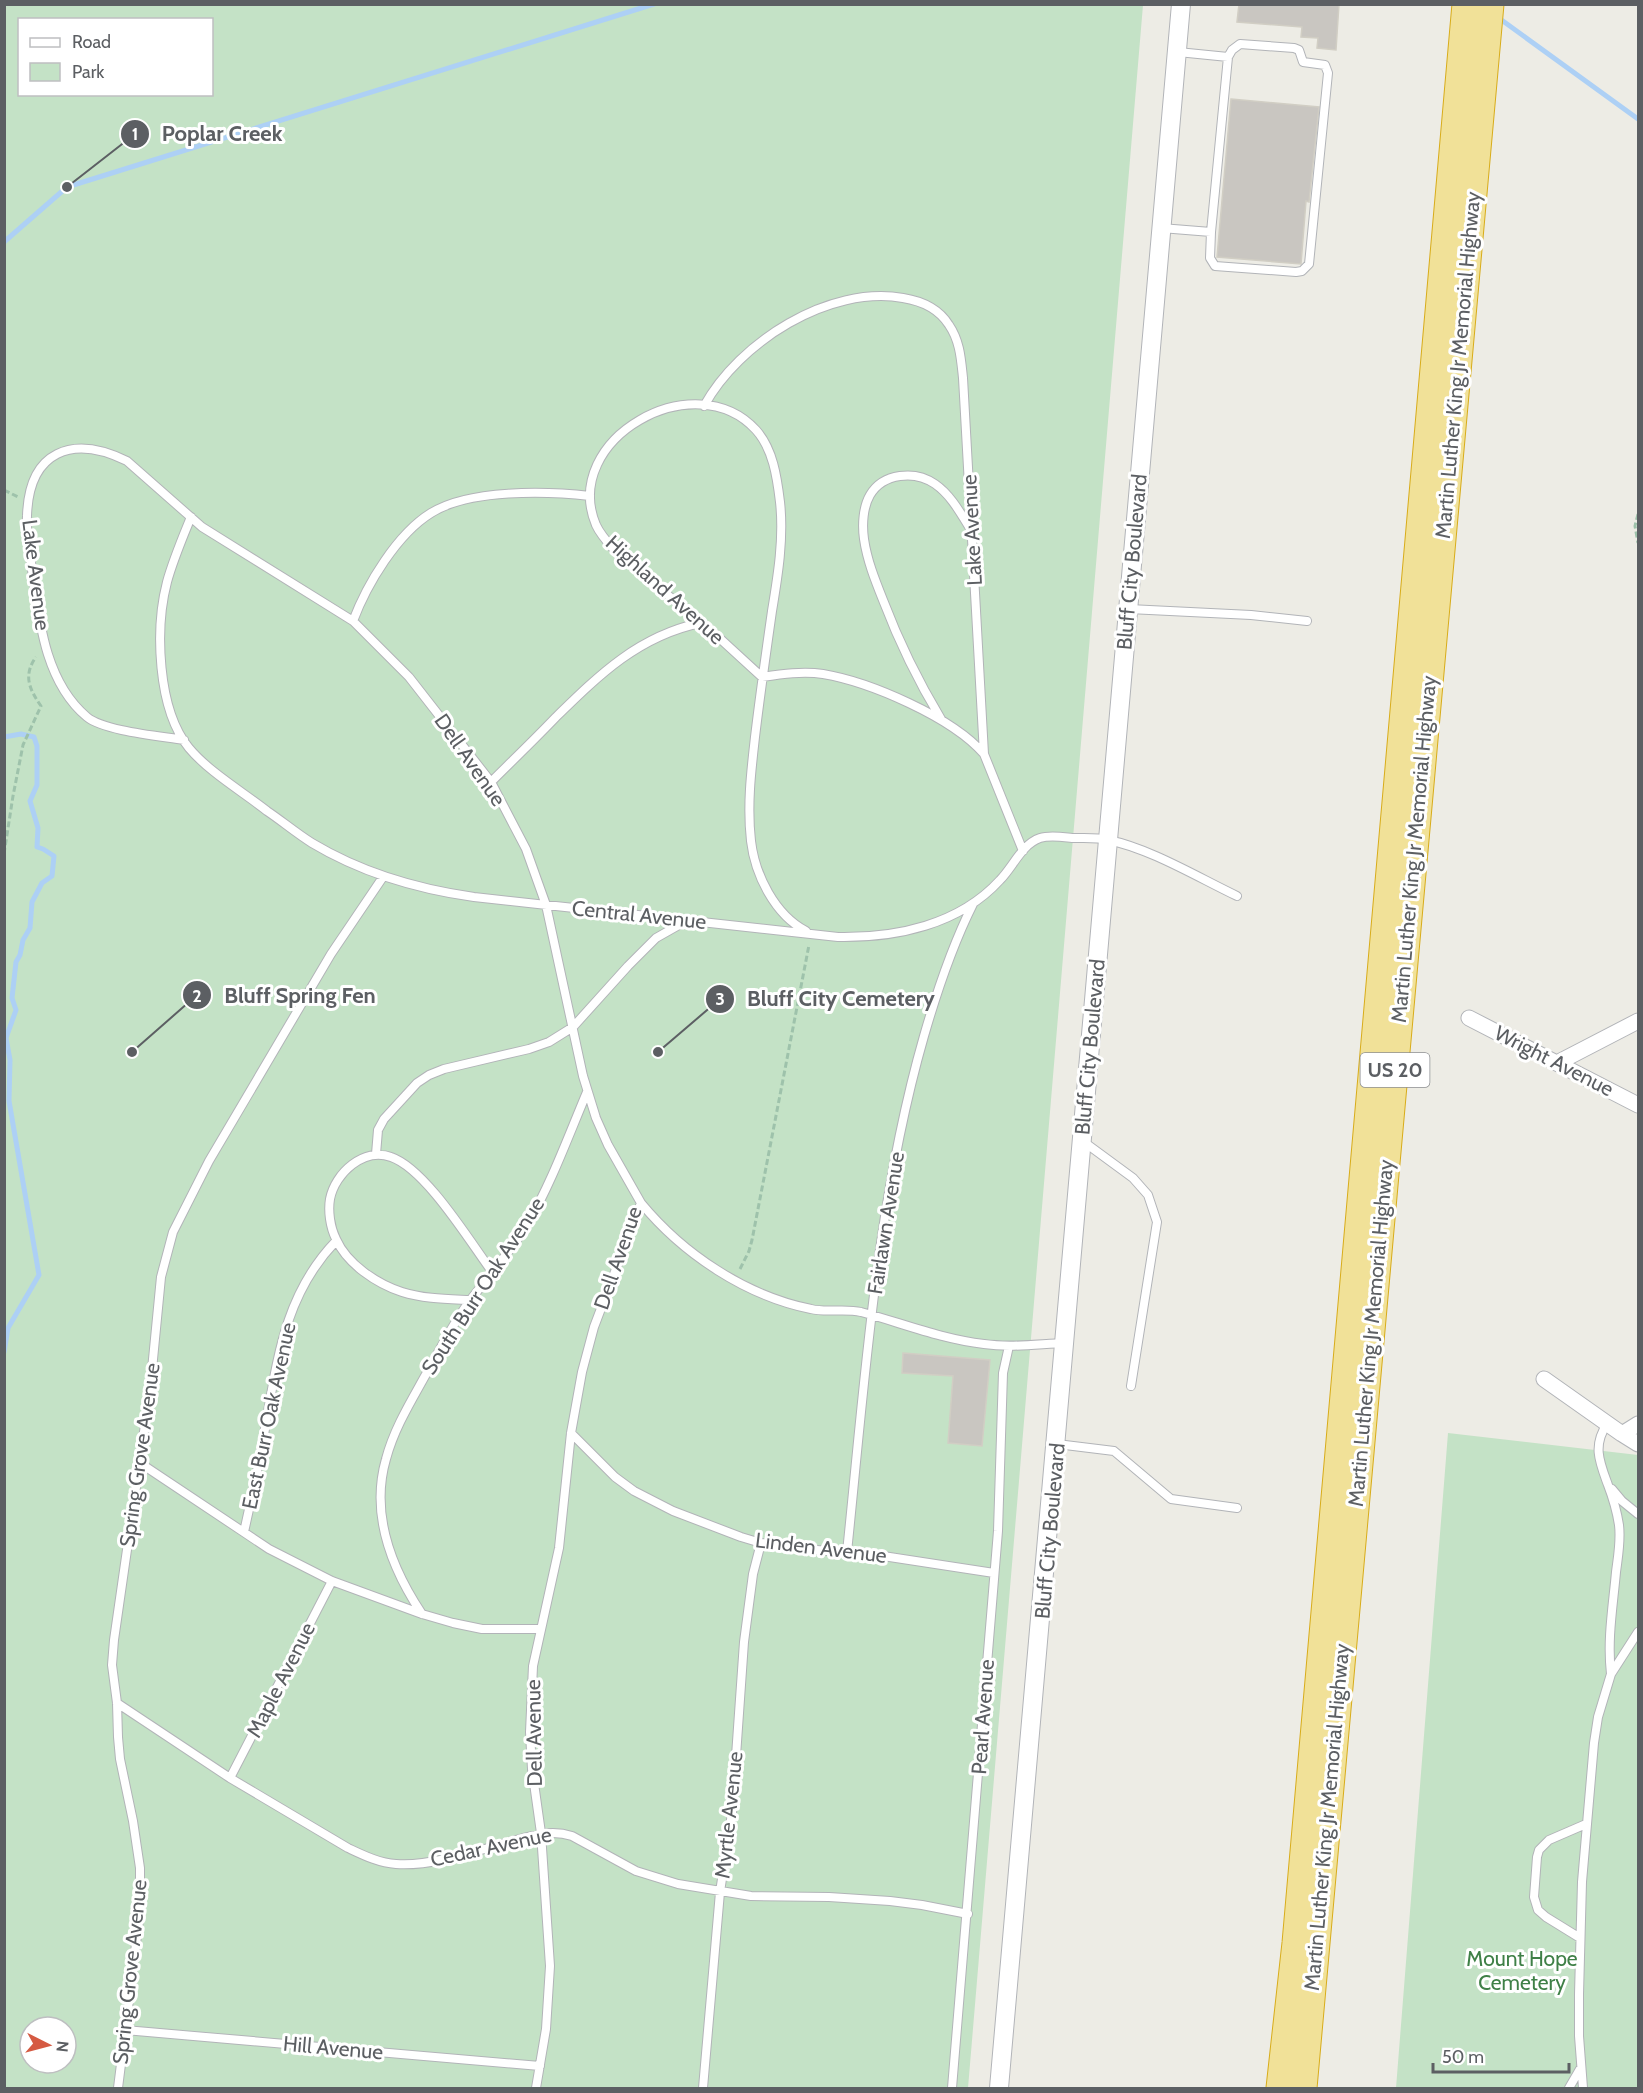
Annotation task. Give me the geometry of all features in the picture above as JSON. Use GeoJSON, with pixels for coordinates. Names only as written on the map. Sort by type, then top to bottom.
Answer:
{"type":"FeatureCollection","features":[{"type":"Feature","properties":{"kind":"highway","name":"Martin Luther King Jr Memorial Highway"},"geometry":{"type":"LineString","coordinates":[[1303,2088],[1490,4]]}},
{"type":"Feature","properties":{"kind":"highway","name":"Martin Luther King Jr Memorial Highway"},"geometry":{"type":"LineString","coordinates":[[1280,2088],[1296,1943],[1465,14]]}},
{"type":"Feature","properties":{"kind":"street","name":"Bluff City Boulevard"},"geometry":{"type":"LineString","coordinates":[[999,2088],[1066,1342],[1107,839],[1180,4]]}},
{"type":"Feature","properties":{"kind":"street","name":"Wright Avenue"},"geometry":{"type":"LineString","coordinates":[[1469,1018],[1638,1104]]}},
{"type":"Feature","properties":{"kind":"street"},"geometry":{"type":"LineString","coordinates":[[1557,1063],[1638,1022]]}},
{"type":"Feature","properties":{"kind":"street"},"geometry":{"type":"LineString","coordinates":[[1544,1379],[1638,1444]]}},
{"type":"Feature","properties":{"kind":"street"},"geometry":{"type":"LineString","coordinates":[[1622,1434],[1638,1424]]}},
{"type":"Feature","properties":{"kind":"lane"},"geometry":{"type":"LineString","coordinates":[[1240,44],[1294,48],[1299,50],[1303,62],[1321,63],[1328,73],[1309,264],[1302,271],[1215,266],[1210,258],[1228,57],[1232,50],[1240,44]]}},
{"type":"Feature","properties":{"kind":"lane"},"geometry":{"type":"LineString","coordinates":[[1176,52],[1228,57]]}},
{"type":"Feature","properties":{"kind":"lane"},"geometry":{"type":"LineString","coordinates":[[1161,228],[1212,232]]}},
{"type":"Feature","properties":{"kind":"lane","name":"Lake Avenue"},"geometry":{"type":"LineString","coordinates":[[704,406],[721,380],[737,362],[782,327],[821,308],[857,299],[896,297],[928,305],[949,324],[960,350],[984,754]]}},
{"type":"Feature","properties":{"kind":"lane","name":"Highland Avenue"},"geometry":{"type":"LineString","coordinates":[[762,677],[612,547],[597,527],[590,496],[598,464],[608,448],[630,426],[659,410],[704,406],[720,408],[733,413],[757,431],[766,444],[773,461],[780,506],[780,552],[749,788],[751,843],[762,880],[782,913],[796,926],[811,934]]}},
{"type":"Feature","properties":{"kind":"lane","name":"Lake Avenue"},"geometry":{"type":"LineString","coordinates":[[183,740],[108,726],[88,718],[66,692],[54,670],[46,646],[33,580],[27,517],[33,481],[39,468],[51,458],[73,448],[85,448],[112,454],[127,461],[190,517]]}},
{"type":"Feature","properties":{"kind":"lane"},"geometry":{"type":"LineString","coordinates":[[942,721],[894,630],[867,557],[863,520],[870,493],[890,478],[902,475],[926,478],[944,491],[972,531]]}},
{"type":"Feature","properties":{"kind":"lane"},"geometry":{"type":"LineString","coordinates":[[353,621],[368,586],[384,561],[412,529],[432,512],[460,502],[514,494],[562,493],[590,496]]}},
{"type":"Feature","properties":{"kind":"lane","name":"Dell Avenue"},"geometry":{"type":"LineString","coordinates":[[190,517],[233,548],[353,621],[409,677],[491,782],[526,849],[546,905],[587,1092],[608,1145],[641,1203],[594,1327],[582,1372],[571,1433],[559,1548],[533,1666],[530,1732],[532,1769],[541,1833],[550,1966],[546,2029],[536,2088]]}},
{"type":"Feature","properties":{"kind":"lane","name":"Central Avenue"},"geometry":{"type":"LineString","coordinates":[[190,517],[167,583],[161,630],[165,692],[183,740],[204,763],[311,843],[383,877],[422,889],[445,893],[846,937],[884,935],[932,924],[973,904],[999,881],[1032,842],[1046,837],[1107,839]]}},
{"type":"Feature","properties":{"kind":"lane"},"geometry":{"type":"LineString","coordinates":[[1128,608],[1251,615],[1307,621]]}},
{"type":"Feature","properties":{"kind":"lane"},"geometry":{"type":"LineString","coordinates":[[491,782],[575,698],[624,656],[682,627],[700,623]]}},
{"type":"Feature","properties":{"kind":"lane"},"geometry":{"type":"LineString","coordinates":[[762,677],[803,673],[822,674],[841,679],[879,691],[942,721],[973,741],[984,754],[1023,851]]}},
{"type":"Feature","properties":{"kind":"lane"},"geometry":{"type":"LineString","coordinates":[[1107,839],[1146,852],[1237,896]]}},
{"type":"Feature","properties":{"kind":"lane","name":"Spring Grove Avenue"},"geometry":{"type":"LineString","coordinates":[[118,2088],[140,1912],[141,1877],[135,1829],[120,1759],[112,1665],[150,1390],[161,1277],[173,1232],[209,1161],[331,954],[383,877]]}},
{"type":"Feature","properties":{"kind":"lane","name":"Fairlawn Avenue"},"geometry":{"type":"LineString","coordinates":[[847,1552],[872,1315],[887,1206],[913,1076],[959,931],[973,904]]}},
{"type":"Feature","properties":{"kind":"lane"},"geometry":{"type":"LineString","coordinates":[[376,1154],[378,1130],[384,1119],[417,1083],[429,1075],[464,1064],[529,1049],[573,1027],[656,938],[687,921]]}},
{"type":"Feature","properties":{"kind":"lane","name":"South Burr Oak Avenue"},"geometry":{"type":"LineString","coordinates":[[422,1614],[397,1572],[390,1552],[381,1513],[382,1475],[386,1459],[402,1417],[448,1335],[470,1300],[520,1236],[540,1201],[587,1092]]}},
{"type":"Feature","properties":{"kind":"lane"},"geometry":{"type":"LineString","coordinates":[[1083,1141],[1133,1178],[1148,1195],[1157,1222],[1131,1386]]}},
{"type":"Feature","properties":{"kind":"lane"},"geometry":{"type":"LineString","coordinates":[[470,1300],[418,1296],[401,1292],[383,1284],[349,1258],[336,1241],[332,1228],[330,1199],[334,1186],[353,1164],[364,1157],[376,1154],[390,1156],[422,1179],[493,1273]]}},
{"type":"Feature","properties":{"kind":"lane"},"geometry":{"type":"LineString","coordinates":[[641,1203],[654,1219],[691,1251],[734,1280],[766,1297],[814,1310],[856,1311],[960,1341],[1009,1346],[1066,1342]]}},
{"type":"Feature","properties":{"kind":"lane","name":"East Burr Oak Avenue"},"geometry":{"type":"LineString","coordinates":[[244,1532],[274,1373],[287,1321],[309,1275],[336,1241]]}},
{"type":"Feature","properties":{"kind":"lane","name":"Pearl Avenue"},"geometry":{"type":"LineString","coordinates":[[952,2088],[968,1914],[994,1573],[1001,1471],[1002,1388],[1009,1346]]}},
{"type":"Feature","properties":{"kind":"lane"},"geometry":{"type":"LineString","coordinates":[[1607,1424],[1602,1431],[1598,1447],[1600,1467],[1609,1485],[1620,1542],[1608,1645],[1611,1674]]}},
{"type":"Feature","properties":{"kind":"lane","name":"Linden Avenue"},"geometry":{"type":"LineString","coordinates":[[571,1433],[615,1477],[642,1496],[699,1521],[761,1543],[941,1563],[994,1573]]}},
{"type":"Feature","properties":{"kind":"lane"},"geometry":{"type":"LineString","coordinates":[[1057,1444],[1114,1451],[1172,1498],[1237,1508]]}},
{"type":"Feature","properties":{"kind":"lane"},"geometry":{"type":"LineString","coordinates":[[140,1463],[287,1559],[332,1581],[422,1614],[482,1629],[540,1629]]}},
{"type":"Feature","properties":{"kind":"lane"},"geometry":{"type":"LineString","coordinates":[[1609,1485],[1622,1501],[1638,1514]]}},
{"type":"Feature","properties":{"kind":"lane","name":"Myrtle Avenue"},"geometry":{"type":"LineString","coordinates":[[703,2088],[720,1892],[732,1813],[744,1642],[753,1574],[761,1543]]}},
{"type":"Feature","properties":{"kind":"lane","name":"Maple Avenue"},"geometry":{"type":"LineString","coordinates":[[230,1778],[332,1581]]}},
{"type":"Feature","properties":{"kind":"lane"},"geometry":{"type":"LineString","coordinates":[[1583,2088],[1579,1994],[1582,1881],[1598,1717],[1611,1674],[1638,1632]]}},
{"type":"Feature","properties":{"kind":"lane","name":"Cedar Avenue"},"geometry":{"type":"LineString","coordinates":[[117,1703],[230,1778],[348,1848],[365,1856],[395,1864],[457,1856],[541,1833],[561,1832],[636,1871],[678,1884],[751,1896],[856,1898],[922,1905],[968,1914]]}},
{"type":"Feature","properties":{"kind":"lane"},"geometry":{"type":"LineString","coordinates":[[1581,1938],[1546,1917],[1539,1910],[1534,1897],[1539,1850],[1549,1840],[1586,1824]]}},
{"type":"Feature","properties":{"kind":"lane","name":"Hill Avenue"},"geometry":{"type":"LineString","coordinates":[[126,2030],[540,2066]]}},
{"type":"Feature","properties":{"kind":"lane"},"geometry":{"type":"LineString","coordinates":[[1569,2088],[1581,2068]]}},
{"type":"Feature","properties":{"kind":"path"},"geometry":{"type":"LineString","coordinates":[[1638,514],[1635,526],[1638,543]]}},
{"type":"Feature","properties":{"kind":"path"},"geometry":{"type":"LineString","coordinates":[[4,854],[13,796],[26,739],[41,706],[30,691],[27,680],[33,661],[46,646]]}},
{"type":"Feature","properties":{"kind":"path"},"geometry":{"type":"LineString","coordinates":[[734,1280],[752,1240],[811,934]]}},
{"type":"Feature","properties":{"kind":"green space"},"geometry":{"type":"Polygon","coordinates":[[[5,5],[1143,5],[968,2088],[5,2088],[5,5]]]}},
{"type":"Feature","properties":{"kind":"green space","name":"Mount Hope Cemetery"},"geometry":{"type":"Polygon","coordinates":[[[1448,1433],[1638,1455],[1638,2088],[1396,2088],[1448,1433]]]}},
{"type":"Feature","properties":{"kind":"building"},"geometry":{"type":"Polygon","coordinates":[[[1239,4],[1339,4],[1336,50],[1317,48],[1318,38],[1301,37],[1302,27],[1237,22],[1239,4]]]}},
{"type":"Feature","properties":{"kind":"building"},"geometry":{"type":"Polygon","coordinates":[[[1231,99],[1319,107],[1309,202],[1306,201],[1301,264],[1217,257],[1231,99]]]}},
{"type":"Feature","properties":{"kind":"building"},"geometry":{"type":"Polygon","coordinates":[[[903,1353],[990,1360],[982,1446],[948,1443],[953,1376],[902,1373],[903,1353]]]}},
{"type":"Feature","properties":{"kind":"waterway"},"geometry":{"type":"LineString","coordinates":[[4,242],[67,187],[654,4]]}},
{"type":"Feature","properties":{"kind":"waterway"},"geometry":{"type":"LineString","coordinates":[[1496,16],[1638,119]]}},
{"type":"Feature","properties":{"kind":"waterway"},"geometry":{"type":"LineString","coordinates":[[4,737],[21,734],[34,737],[37,746],[37,785],[30,801],[38,828],[37,847],[54,856],[52,876],[42,883],[32,902],[30,928],[23,940],[16,962],[12,998],[16,1010],[6,1038],[10,1060],[9,1101],[39,1275],[8,1328],[4,1352]]}},
{"type":"Feature","properties":{"kind":"place","name":"Poplar Creek"},"geometry":{"type":"Point","coordinates":[67,187]}},
{"type":"Feature","properties":{"kind":"place","name":"Bluff Spring Fen"},"geometry":{"type":"Point","coordinates":[132,1052]}},
{"type":"Feature","properties":{"kind":"place","name":"Bluff City Cemetery"},"geometry":{"type":"Point","coordinates":[658,1052]}}]}
